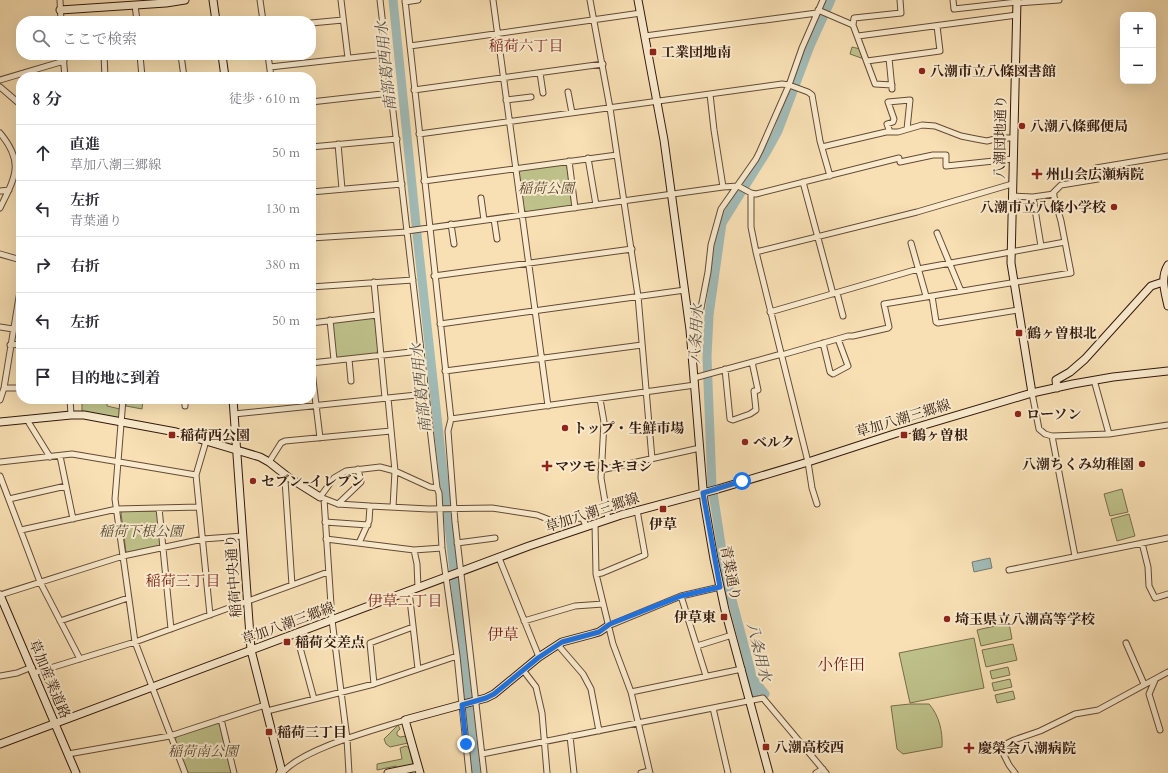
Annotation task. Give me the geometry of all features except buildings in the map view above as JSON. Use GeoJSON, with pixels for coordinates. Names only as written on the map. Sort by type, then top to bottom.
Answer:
{"type":"FeatureCollection","features":[{"type":"Feature","properties":{"kind":"street"},"geometry":{"type":"LineString","coordinates":[[60,0],[61,16]]}},
{"type":"Feature","properties":{"kind":"street"},"geometry":{"type":"LineString","coordinates":[[60,10],[185,0]]}},
{"type":"Feature","properties":{"kind":"street"},"geometry":{"type":"LineString","coordinates":[[213,0],[215,16]]}},
{"type":"Feature","properties":{"kind":"street"},"geometry":{"type":"LineString","coordinates":[[260,0],[262,16]]}},
{"type":"Feature","properties":{"kind":"street"},"geometry":{"type":"LineString","coordinates":[[341,0],[348,58]]}},
{"type":"Feature","properties":{"kind":"street"},"geometry":{"type":"LineString","coordinates":[[380,0],[420,351],[441,509],[442,548],[448,577],[463,704],[469,773]]}},
{"type":"Feature","properties":{"kind":"street"},"geometry":{"type":"LineString","coordinates":[[418,0],[405,1],[434,276],[451,419],[448,431],[452,509],[484,773]]}},
{"type":"Feature","properties":{"kind":"street"},"geometry":{"type":"LineString","coordinates":[[493,0],[548,406]]}},
{"type":"Feature","properties":{"kind":"street"},"geometry":{"type":"LineString","coordinates":[[590,0],[603,64],[632,249],[638,296],[652,459]]}},
{"type":"Feature","properties":{"kind":"street","name":"青葉通り"},"geometry":{"type":"LineString","coordinates":[[638,0],[657,101],[685,290],[695,382],[703,493],[720,587],[769,773]]}},
{"type":"Feature","properties":{"kind":"street"},"geometry":{"type":"LineString","coordinates":[[688,316],[700,313],[708,272],[711,245],[721,209],[756,159],[789,85],[802,48],[823,0]]}},
{"type":"Feature","properties":{"kind":"street"},"geometry":{"type":"LineString","coordinates":[[889,58],[892,87],[875,84],[854,25],[854,18],[901,13],[900,0]]}},
{"type":"Feature","properties":{"kind":"street"},"geometry":{"type":"LineString","coordinates":[[953,0],[954,9],[1017,2],[1059,0]]}},
{"type":"Feature","properties":{"kind":"street","name":"八潮団地通り"},"geometry":{"type":"LineString","coordinates":[[1017,2],[1010,252],[1032,393]]}},
{"type":"Feature","properties":{"kind":"street"},"geometry":{"type":"LineString","coordinates":[[135,5],[136,16]]}},
{"type":"Feature","properties":{"kind":"street"},"geometry":{"type":"LineString","coordinates":[[645,36],[819,12],[854,25]]}},
{"type":"Feature","properties":{"kind":"street"},"geometry":{"type":"LineString","coordinates":[[410,46],[594,21],[641,13]]}},
{"type":"Feature","properties":{"kind":"street"},"geometry":{"type":"LineString","coordinates":[[858,36],[1017,15]]}},
{"type":"Feature","properties":{"kind":"street"},"geometry":{"type":"LineString","coordinates":[[316,23],[343,20]]}},
{"type":"Feature","properties":{"kind":"street"},"geometry":{"type":"LineString","coordinates":[[866,61],[940,51],[937,26]]}},
{"type":"Feature","properties":{"kind":"street"},"geometry":{"type":"LineString","coordinates":[[270,67],[386,54]]}},
{"type":"Feature","properties":{"kind":"street"},"geometry":{"type":"LineString","coordinates":[[23,72],[58,60]]}},
{"type":"Feature","properties":{"kind":"street"},"geometry":{"type":"LineString","coordinates":[[64,60],[65,72]]}},
{"type":"Feature","properties":{"kind":"street"},"geometry":{"type":"LineString","coordinates":[[104,60],[105,72]]}},
{"type":"Feature","properties":{"kind":"street"},"geometry":{"type":"LineString","coordinates":[[140,60],[142,72]]}},
{"type":"Feature","properties":{"kind":"street"},"geometry":{"type":"LineString","coordinates":[[182,60],[183,72]]}},
{"type":"Feature","properties":{"kind":"street"},"geometry":{"type":"LineString","coordinates":[[223,60],[224,72]]}},
{"type":"Feature","properties":{"kind":"street"},"geometry":{"type":"LineString","coordinates":[[269,60],[270,72]]}},
{"type":"Feature","properties":{"kind":"street"},"geometry":{"type":"LineString","coordinates":[[414,90],[603,64]]}},
{"type":"Feature","properties":{"kind":"street"},"geometry":{"type":"LineString","coordinates":[[540,73],[543,94]]}},
{"type":"Feature","properties":{"kind":"street"},"geometry":{"type":"LineString","coordinates":[[0,80],[16,74]]}},
{"type":"Feature","properties":{"kind":"street"},"geometry":{"type":"LineString","coordinates":[[419,134],[657,101],[789,85],[812,95],[820,141],[830,176]]}},
{"type":"Feature","properties":{"kind":"street"},"geometry":{"type":"LineString","coordinates":[[0,87],[16,101]]}},
{"type":"Feature","properties":{"kind":"street"},"geometry":{"type":"LineString","coordinates":[[568,92],[572,113]]}},
{"type":"Feature","properties":{"kind":"street"},"geometry":{"type":"LineString","coordinates":[[316,101],[391,93]]}},
{"type":"Feature","properties":{"kind":"street"},"geometry":{"type":"LineString","coordinates":[[710,94],[723,187]]}},
{"type":"Feature","properties":{"kind":"street"},"geometry":{"type":"LineString","coordinates":[[506,100],[531,97]]}},
{"type":"Feature","properties":{"kind":"street"},"geometry":{"type":"LineString","coordinates":[[890,132],[887,124],[893,122],[894,119],[888,102],[910,100],[907,129]]}},
{"type":"Feature","properties":{"kind":"street"},"geometry":{"type":"LineString","coordinates":[[822,146],[922,126],[936,126],[961,136],[987,141],[1000,138],[1013,138]]}},
{"type":"Feature","properties":{"kind":"street"},"geometry":{"type":"LineString","coordinates":[[0,133],[8,142],[14,154],[15,166],[13,179],[0,208]]}},
{"type":"Feature","properties":{"kind":"street"},"geometry":{"type":"LineString","coordinates":[[316,146],[396,139]]}},
{"type":"Feature","properties":{"kind":"street"},"geometry":{"type":"LineString","coordinates":[[338,144],[342,189]]}},
{"type":"Feature","properties":{"kind":"street"},"geometry":{"type":"LineString","coordinates":[[424,181],[617,155]]}},
{"type":"Feature","properties":{"kind":"street"},"geometry":{"type":"LineString","coordinates":[[316,238],[407,231],[723,187],[738,186],[756,194],[900,160],[933,155],[946,155],[946,166],[1013,159]]}},
{"type":"Feature","properties":{"kind":"street"},"geometry":{"type":"LineString","coordinates":[[451,419],[600,399],[646,392],[695,382],[725,370],[752,362],[838,338],[888,328],[884,304],[1071,273],[1053,193],[1061,185],[1098,179],[1096,168],[1168,156]]}},
{"type":"Feature","properties":{"kind":"street"},"geometry":{"type":"LineString","coordinates":[[588,158],[596,205]]}},
{"type":"Feature","properties":{"kind":"street"},"geometry":{"type":"LineString","coordinates":[[569,161],[575,208]]}},
{"type":"Feature","properties":{"kind":"street"},"geometry":{"type":"LineString","coordinates":[[803,182],[817,236],[843,316]]}},
{"type":"Feature","properties":{"kind":"street"},"geometry":{"type":"LineString","coordinates":[[316,192],[402,184]]}},
{"type":"Feature","properties":{"kind":"street"},"geometry":{"type":"LineString","coordinates":[[756,252],[917,212],[1012,184]]}},
{"type":"Feature","properties":{"kind":"street"},"geometry":{"type":"LineString","coordinates":[[0,191],[9,190]]}},
{"type":"Feature","properties":{"kind":"street"},"geometry":{"type":"LineString","coordinates":[[751,193],[751,227],[756,252],[817,504]]}},
{"type":"Feature","properties":{"kind":"street"},"geometry":{"type":"LineString","coordinates":[[1012,196],[1032,197],[1054,194]]}},
{"type":"Feature","properties":{"kind":"street"},"geometry":{"type":"LineString","coordinates":[[1032,197],[1041,246]]}},
{"type":"Feature","properties":{"kind":"street"},"geometry":{"type":"LineString","coordinates":[[481,198],[484,220]]}},
{"type":"Feature","properties":{"kind":"street"},"geometry":{"type":"LineString","coordinates":[[494,219],[497,239]]}},
{"type":"Feature","properties":{"kind":"street"},"geometry":{"type":"LineString","coordinates":[[451,224],[454,244]]}},
{"type":"Feature","properties":{"kind":"street"},"geometry":{"type":"LineString","coordinates":[[937,233],[961,291]]}},
{"type":"Feature","properties":{"kind":"street"},"geometry":{"type":"LineString","coordinates":[[770,312],[918,269],[1065,242]]}},
{"type":"Feature","properties":{"kind":"street"},"geometry":{"type":"LineString","coordinates":[[911,243],[926,296]]}},
{"type":"Feature","properties":{"kind":"street"},"geometry":{"type":"LineString","coordinates":[[434,276],[632,249]]}},
{"type":"Feature","properties":{"kind":"street"},"geometry":{"type":"LineString","coordinates":[[0,254],[16,259]]}},
{"type":"Feature","properties":{"kind":"street"},"geometry":{"type":"LineString","coordinates":[[1168,265],[1163,282],[1168,306]]}},
{"type":"Feature","properties":{"kind":"street"},"geometry":{"type":"LineString","coordinates":[[316,287],[413,280]]}},
{"type":"Feature","properties":{"kind":"street"},"geometry":{"type":"LineString","coordinates":[[374,282],[395,471],[393,507]]}},
{"type":"Feature","properties":{"kind":"street"},"geometry":{"type":"LineString","coordinates":[[1057,388],[1056,380],[1070,372],[1085,359],[1151,286],[1163,282]]}},
{"type":"Feature","properties":{"kind":"street"},"geometry":{"type":"LineString","coordinates":[[440,324],[685,290]]}},
{"type":"Feature","properties":{"kind":"street"},"geometry":{"type":"LineString","coordinates":[[932,296],[936,322],[938,323],[1018,310]]}},
{"type":"Feature","properties":{"kind":"street"},"geometry":{"type":"LineString","coordinates":[[0,400],[4,388],[6,367],[16,313]]}},
{"type":"Feature","properties":{"kind":"street"},"geometry":{"type":"LineString","coordinates":[[316,321],[377,315]]}},
{"type":"Feature","properties":{"kind":"street"},"geometry":{"type":"LineString","coordinates":[[330,320],[334,360]]}},
{"type":"Feature","properties":{"kind":"street"},"geometry":{"type":"LineString","coordinates":[[0,327],[13,329]]}},
{"type":"Feature","properties":{"kind":"street"},"geometry":{"type":"LineString","coordinates":[[822,343],[830,372],[833,374],[848,366],[838,338]]}},
{"type":"Feature","properties":{"kind":"street"},"geometry":{"type":"LineString","coordinates":[[10,345],[16,344]]}},
{"type":"Feature","properties":{"kind":"street"},"geometry":{"type":"LineString","coordinates":[[445,371],[642,344]]}},
{"type":"Feature","properties":{"kind":"street"},"geometry":{"type":"LineString","coordinates":[[316,362],[420,351]]}},
{"type":"Feature","properties":{"kind":"street"},"geometry":{"type":"LineString","coordinates":[[349,359],[351,381]]}},
{"type":"Feature","properties":{"kind":"street"},"geometry":{"type":"LineString","coordinates":[[725,370],[730,419],[733,420],[750,414],[756,410],[754,391],[758,390],[752,362]]}},
{"type":"Feature","properties":{"kind":"street"},"geometry":{"type":"LineString","coordinates":[[0,368],[6,367]]}},
{"type":"Feature","properties":{"kind":"street","name":"草加八潮三郷線"},"geometry":{"type":"LineString","coordinates":[[0,744],[55,722],[595,523],[808,462],[894,434],[1032,393],[1094,380],[1168,371]]}},
{"type":"Feature","properties":{"kind":"street"},"geometry":{"type":"LineString","coordinates":[[1094,380],[1109,434]]}},
{"type":"Feature","properties":{"kind":"street"},"geometry":{"type":"LineString","coordinates":[[4,388],[16,388]]}},
{"type":"Feature","properties":{"kind":"street"},"geometry":{"type":"LineString","coordinates":[[1032,393],[1039,429],[1045,434],[1052,436],[1109,434],[1168,425]]}},
{"type":"Feature","properties":{"kind":"street"},"geometry":{"type":"LineString","coordinates":[[234,414],[426,394]]}},
{"type":"Feature","properties":{"kind":"street"},"geometry":{"type":"LineString","coordinates":[[600,399],[604,422],[601,470],[608,519]]}},
{"type":"Feature","properties":{"kind":"street"},"geometry":{"type":"LineString","coordinates":[[70,404],[71,414]]}},
{"type":"Feature","properties":{"kind":"street"},"geometry":{"type":"LineString","coordinates":[[123,404],[115,499],[135,642],[185,773]]}},
{"type":"Feature","properties":{"kind":"street","name":"稲荷中央通り"},"geometry":{"type":"LineString","coordinates":[[233,404],[252,650],[281,773]]}},
{"type":"Feature","properties":{"kind":"street"},"geometry":{"type":"LineString","coordinates":[[316,405],[320,438]]}},
{"type":"Feature","properties":{"kind":"street"},"geometry":{"type":"LineString","coordinates":[[0,422],[71,414],[92,415],[171,431],[252,454],[269,462],[288,477],[322,498],[338,504],[441,509],[492,508],[537,515],[550,520],[580,518],[583,519],[586,526]]}},
{"type":"Feature","properties":{"kind":"street"},"geometry":{"type":"LineString","coordinates":[[28,419],[50,457]]}},
{"type":"Feature","properties":{"kind":"street"},"geometry":{"type":"LineString","coordinates":[[269,462],[281,443],[285,441],[391,431]]}},
{"type":"Feature","properties":{"kind":"street"},"geometry":{"type":"LineString","coordinates":[[1052,436],[1075,556]]}},
{"type":"Feature","properties":{"kind":"street"},"geometry":{"type":"LineString","coordinates":[[206,441],[196,475],[210,615]]}},
{"type":"Feature","properties":{"kind":"street"},"geometry":{"type":"LineString","coordinates":[[601,470],[700,448]]}},
{"type":"Feature","properties":{"kind":"street"},"geometry":{"type":"LineString","coordinates":[[0,462],[72,454],[196,475]]}},
{"type":"Feature","properties":{"kind":"street"},"geometry":{"type":"LineString","coordinates":[[60,456],[73,519]]}},
{"type":"Feature","properties":{"kind":"street"},"geometry":{"type":"LineString","coordinates":[[349,773],[342,692],[332,620],[322,498],[334,478],[346,471],[380,467],[395,471],[430,487],[437,488]]}},
{"type":"Feature","properties":{"kind":"street"},"geometry":{"type":"LineString","coordinates":[[338,504],[361,482],[358,470]]}},
{"type":"Feature","properties":{"kind":"street"},"geometry":{"type":"LineString","coordinates":[[0,476],[40,582],[80,659]]}},
{"type":"Feature","properties":{"kind":"street"},"geometry":{"type":"LineString","coordinates":[[288,477],[285,480],[292,585]]}},
{"type":"Feature","properties":{"kind":"street"},"geometry":{"type":"LineString","coordinates":[[9,499],[66,486]]}},
{"type":"Feature","properties":{"kind":"street"},"geometry":{"type":"LineString","coordinates":[[359,543],[369,521],[370,506]]}},
{"type":"Feature","properties":{"kind":"street"},"geometry":{"type":"LineString","coordinates":[[20,530],[117,509],[199,507]]}},
{"type":"Feature","properties":{"kind":"street"},"geometry":{"type":"LineString","coordinates":[[159,508],[171,629]]}},
{"type":"Feature","properties":{"kind":"street"},"geometry":{"type":"LineString","coordinates":[[596,574],[602,573],[645,555],[637,510]]}},
{"type":"Feature","properties":{"kind":"street"},"geometry":{"type":"LineString","coordinates":[[325,522],[368,524]]}},
{"type":"Feature","properties":{"kind":"street"},"geometry":{"type":"LineString","coordinates":[[595,523],[596,574],[612,644],[631,692],[649,772],[641,773]]}},
{"type":"Feature","properties":{"kind":"street"},"geometry":{"type":"LineString","coordinates":[[0,595],[123,556],[203,539],[243,536]]}},
{"type":"Feature","properties":{"kind":"street"},"geometry":{"type":"LineString","coordinates":[[457,543],[494,538]]}},
{"type":"Feature","properties":{"kind":"street"},"geometry":{"type":"LineString","coordinates":[[1009,570],[1168,538]]}},
{"type":"Feature","properties":{"kind":"street"},"geometry":{"type":"LineString","coordinates":[[326,539],[414,550],[442,548]]}},
{"type":"Feature","properties":{"kind":"street"},"geometry":{"type":"LineString","coordinates":[[1142,543],[1148,567],[1148,581],[1155,598],[1168,594]]}},
{"type":"Feature","properties":{"kind":"street"},"geometry":{"type":"LineString","coordinates":[[414,550],[417,564],[418,588]]}},
{"type":"Feature","properties":{"kind":"street"},"geometry":{"type":"LineString","coordinates":[[499,558],[538,658]]}},
{"type":"Feature","properties":{"kind":"street"},"geometry":{"type":"LineString","coordinates":[[0,676],[80,659],[135,642],[328,572]]}},
{"type":"Feature","properties":{"kind":"street"},"geometry":{"type":"LineString","coordinates":[[281,773],[299,760],[347,739],[405,720],[475,702],[494,694],[538,658],[566,640],[599,632],[608,626],[681,596],[720,587]]}},
{"type":"Feature","properties":{"kind":"street"},"geometry":{"type":"LineString","coordinates":[[409,591],[418,669]]}},
{"type":"Feature","properties":{"kind":"street","name":"草加産業道路"},"geometry":{"type":"LineString","coordinates":[[0,595],[76,773]]}},
{"type":"Feature","properties":{"kind":"street"},"geometry":{"type":"LineString","coordinates":[[681,596],[706,676]]}},
{"type":"Feature","properties":{"kind":"street"},"geometry":{"type":"LineString","coordinates":[[60,621],[128,598]]}},
{"type":"Feature","properties":{"kind":"street"},"geometry":{"type":"LineString","coordinates":[[524,621],[575,606],[603,604]]}},
{"type":"Feature","properties":{"kind":"street"},"geometry":{"type":"LineString","coordinates":[[374,684],[370,643],[413,627]]}},
{"type":"Feature","properties":{"kind":"street"},"geometry":{"type":"LineString","coordinates":[[296,634],[314,699]]}},
{"type":"Feature","properties":{"kind":"street"},"geometry":{"type":"LineString","coordinates":[[697,646],[732,635]]}},
{"type":"Feature","properties":{"kind":"street"},"geometry":{"type":"LineString","coordinates":[[1126,643],[1144,684]]}},
{"type":"Feature","properties":{"kind":"street"},"geometry":{"type":"LineString","coordinates":[[558,645],[583,674],[591,689],[599,731]]}},
{"type":"Feature","properties":{"kind":"street"},"geometry":{"type":"LineString","coordinates":[[68,754],[170,736],[221,719],[266,708],[314,699],[374,684],[457,656]]}},
{"type":"Feature","properties":{"kind":"street"},"geometry":{"type":"LineString","coordinates":[[631,692],[742,669]]}},
{"type":"Feature","properties":{"kind":"street"},"geometry":{"type":"LineString","coordinates":[[523,670],[536,687],[542,713],[547,773]]}},
{"type":"Feature","properties":{"kind":"street"},"geometry":{"type":"LineString","coordinates":[[1015,773],[1001,749],[1002,746],[1040,731],[1075,714],[1098,710],[1168,672]]}},
{"type":"Feature","properties":{"kind":"street"},"geometry":{"type":"LineString","coordinates":[[1156,679],[1149,694],[1160,730]]}},
{"type":"Feature","properties":{"kind":"street"},"geometry":{"type":"LineString","coordinates":[[482,754],[763,698],[824,771],[816,773]]}},
{"type":"Feature","properties":{"kind":"street"},"geometry":{"type":"LineString","coordinates":[[713,708],[728,773]]}},
{"type":"Feature","properties":{"kind":"street"},"geometry":{"type":"LineString","coordinates":[[221,719],[234,773]]}},
{"type":"Feature","properties":{"kind":"street"},"geometry":{"type":"LineString","coordinates":[[388,773],[419,770],[405,720]]}},
{"type":"Feature","properties":{"kind":"street"},"geometry":{"type":"LineString","coordinates":[[570,736],[574,773]]}},
{"type":"Feature","properties":{"kind":"green space"},"geometry":{"type":"Polygon","coordinates":[[[852,47],[860,49],[864,59],[850,54],[852,47]]]}},
{"type":"Feature","properties":{"kind":"green space","name":"稲荷公園"},"geometry":{"type":"Polygon","coordinates":[[[565,164],[567,165],[571,206],[527,212],[524,210],[519,173],[521,170],[565,164]]]}},
{"type":"Feature","properties":{"kind":"green space"},"geometry":{"type":"Polygon","coordinates":[[[372,318],[375,320],[378,350],[376,354],[337,358],[335,356],[332,324],[334,322],[372,318]]]}},
{"type":"Feature","properties":{"kind":"green space"},"geometry":{"type":"Polygon","coordinates":[[[82,404],[107,404],[107,406],[120,409],[120,416],[117,418],[82,411],[82,404]]]}},
{"type":"Feature","properties":{"kind":"green space"},"geometry":{"type":"Polygon","coordinates":[[[126,404],[142,404],[142,409],[126,406],[126,404]]]}},
{"type":"Feature","properties":{"kind":"green space"},"geometry":{"type":"Polygon","coordinates":[[[1122,489],[1128,512],[1110,516],[1104,494],[1122,489]]]}},
{"type":"Feature","properties":{"kind":"green space","name":"稲荷下根公園"},"geometry":{"type":"Polygon","coordinates":[[[122,511],[157,512],[159,546],[128,553],[126,552],[122,511]]]}},
{"type":"Feature","properties":{"kind":"green space"},"geometry":{"type":"Polygon","coordinates":[[[1129,514],[1135,536],[1117,541],[1111,519],[1129,514]]]}},
{"type":"Feature","properties":{"kind":"green space"},"geometry":{"type":"Polygon","coordinates":[[[1009,623],[1012,639],[981,646],[977,630],[1009,623]]]}},
{"type":"Feature","properties":{"kind":"green space"},"geometry":{"type":"Polygon","coordinates":[[[974,638],[984,688],[910,703],[899,653],[974,638]]]}},
{"type":"Feature","properties":{"kind":"green space"},"geometry":{"type":"Polygon","coordinates":[[[1013,644],[1017,660],[986,667],[982,650],[1013,644]]]}},
{"type":"Feature","properties":{"kind":"green space"},"geometry":{"type":"Polygon","coordinates":[[[1008,667],[1010,675],[992,679],[990,671],[1008,667]]]}},
{"type":"Feature","properties":{"kind":"green space"},"geometry":{"type":"Polygon","coordinates":[[[1010,679],[1012,687],[994,691],[992,683],[1010,679]]]}},
{"type":"Feature","properties":{"kind":"green space"},"geometry":{"type":"Polygon","coordinates":[[[1013,691],[1015,699],[997,703],[995,695],[1013,691]]]}},
{"type":"Feature","properties":{"kind":"green space"},"geometry":{"type":"Polygon","coordinates":[[[929,704],[932,708],[940,724],[942,747],[903,754],[897,749],[891,706],[929,704]]]}},
{"type":"Feature","properties":{"kind":"green space","name":"稲荷南公園"},"geometry":{"type":"Polygon","coordinates":[[[217,723],[220,725],[232,773],[188,773],[175,740],[177,736],[217,723]]]}},
{"type":"Feature","properties":{"kind":"green space"},"geometry":{"type":"Polygon","coordinates":[[[398,725],[400,729],[397,732],[397,735],[400,737],[406,736],[408,743],[390,747],[386,744],[384,739],[398,725]]]}},
{"type":"Feature","properties":{"kind":"green space"},"geometry":{"type":"Polygon","coordinates":[[[406,746],[409,748],[413,765],[397,768],[396,766],[377,770],[377,764],[402,759],[400,748],[406,746]]]}},
{"type":"Feature","properties":{"kind":"water"},"geometry":{"type":"Polygon","coordinates":[[[990,558],[992,568],[974,572],[972,562],[990,558]]]}},
{"type":"Feature","properties":{"kind":"waterway","name":"南部葛西用水"},"geometry":{"type":"LineString","coordinates":[[393,0],[476,773]]}},
{"type":"Feature","properties":{"kind":"waterway","name":"八条用水"},"geometry":{"type":"LineString","coordinates":[[755,693],[750,668],[726,577],[712,486],[707,357],[709,315],[722,223],[778,131],[810,46],[831,0]]}},
{"type":"Feature","properties":{"kind":"waterway"},"geometry":{"type":"LineString","coordinates":[[753,679],[765,694]]}},
{"type":"Feature","properties":{"kind":"place","name":"工業団地南"},"geometry":{"type":"Point","coordinates":[653,52]}},
{"type":"Feature","properties":{"kind":"place","name":"八潮市立八條図書館"},"geometry":{"type":"Point","coordinates":[922,71]}},
{"type":"Feature","properties":{"kind":"place","name":"八潮八條郵便局"},"geometry":{"type":"Point","coordinates":[1022,126]}},
{"type":"Feature","properties":{"kind":"place","name":"州山会広瀬病院"},"geometry":{"type":"Point","coordinates":[1037,174]}},
{"type":"Feature","properties":{"kind":"place","name":"八潮市立八條小学校"},"geometry":{"type":"Point","coordinates":[1114,207]}},
{"type":"Feature","properties":{"kind":"place","name":"鶴ヶ曽根北"},"geometry":{"type":"Point","coordinates":[1019,333]}},
{"type":"Feature","properties":{"kind":"place","name":"ローソン"},"geometry":{"type":"Point","coordinates":[1018,414]}},
{"type":"Feature","properties":{"kind":"place","name":"トップ・生鮮市場"},"geometry":{"type":"Point","coordinates":[565,428]}},
{"type":"Feature","properties":{"kind":"place","name":"稲荷西公園"},"geometry":{"type":"Point","coordinates":[172,435]}},
{"type":"Feature","properties":{"kind":"place","name":"鶴ヶ曽根"},"geometry":{"type":"Point","coordinates":[904,435]}},
{"type":"Feature","properties":{"kind":"place","name":"ベルク"},"geometry":{"type":"Point","coordinates":[745,442]}},
{"type":"Feature","properties":{"kind":"place","name":"八潮ちくみ幼稚園"},"geometry":{"type":"Point","coordinates":[1142,464]}},
{"type":"Feature","properties":{"kind":"place","name":"マツモトキヨシ"},"geometry":{"type":"Point","coordinates":[547,466]}},
{"type":"Feature","properties":{"kind":"place","name":"セブン-イレブン"},"geometry":{"type":"Point","coordinates":[253,481]}},
{"type":"Feature","properties":{"kind":"place","name":"伊草"},"geometry":{"type":"Point","coordinates":[663,509]}},
{"type":"Feature","properties":{"kind":"place","name":"伊草東"},"geometry":{"type":"Point","coordinates":[724,617]}},
{"type":"Feature","properties":{"kind":"place","name":"埼玉県立八潮高等学校"},"geometry":{"type":"Point","coordinates":[947,619]}},
{"type":"Feature","properties":{"kind":"place","name":"稲荷交差点"},"geometry":{"type":"Point","coordinates":[287,642]}},
{"type":"Feature","properties":{"kind":"place","name":"稲荷三丁目"},"geometry":{"type":"Point","coordinates":[269,732]}},
{"type":"Feature","properties":{"kind":"place","name":"八潮高校西"},"geometry":{"type":"Point","coordinates":[766,747]}},
{"type":"Feature","properties":{"kind":"place","name":"慶榮会八潮病院"},"geometry":{"type":"Point","coordinates":[969,748]}},
{"type":"Feature","properties":{"kind":"district","name":"稲荷六丁目"},"geometry":{"type":"Point","coordinates":[526,46]}},
{"type":"Feature","properties":{"kind":"district","name":"稲荷三丁目"},"geometry":{"type":"Point","coordinates":[183,581]}},
{"type":"Feature","properties":{"kind":"district","name":"伊草二丁目"},"geometry":{"type":"Point","coordinates":[405,601]}},
{"type":"Feature","properties":{"kind":"district","name":"伊草"},"geometry":{"type":"Point","coordinates":[503,634]}},
{"type":"Feature","properties":{"kind":"district","name":"小作田"},"geometry":{"type":"Point","coordinates":[841,664]}},
{"type":"Feature","properties":{"kind":"route"},"geometry":{"type":"LineString","coordinates":[[466,744],[462,705],[494,694],[538,658],[562,642],[599,632],[610,624],[681,596],[720,587],[703,493],[742,481]]}}]}
